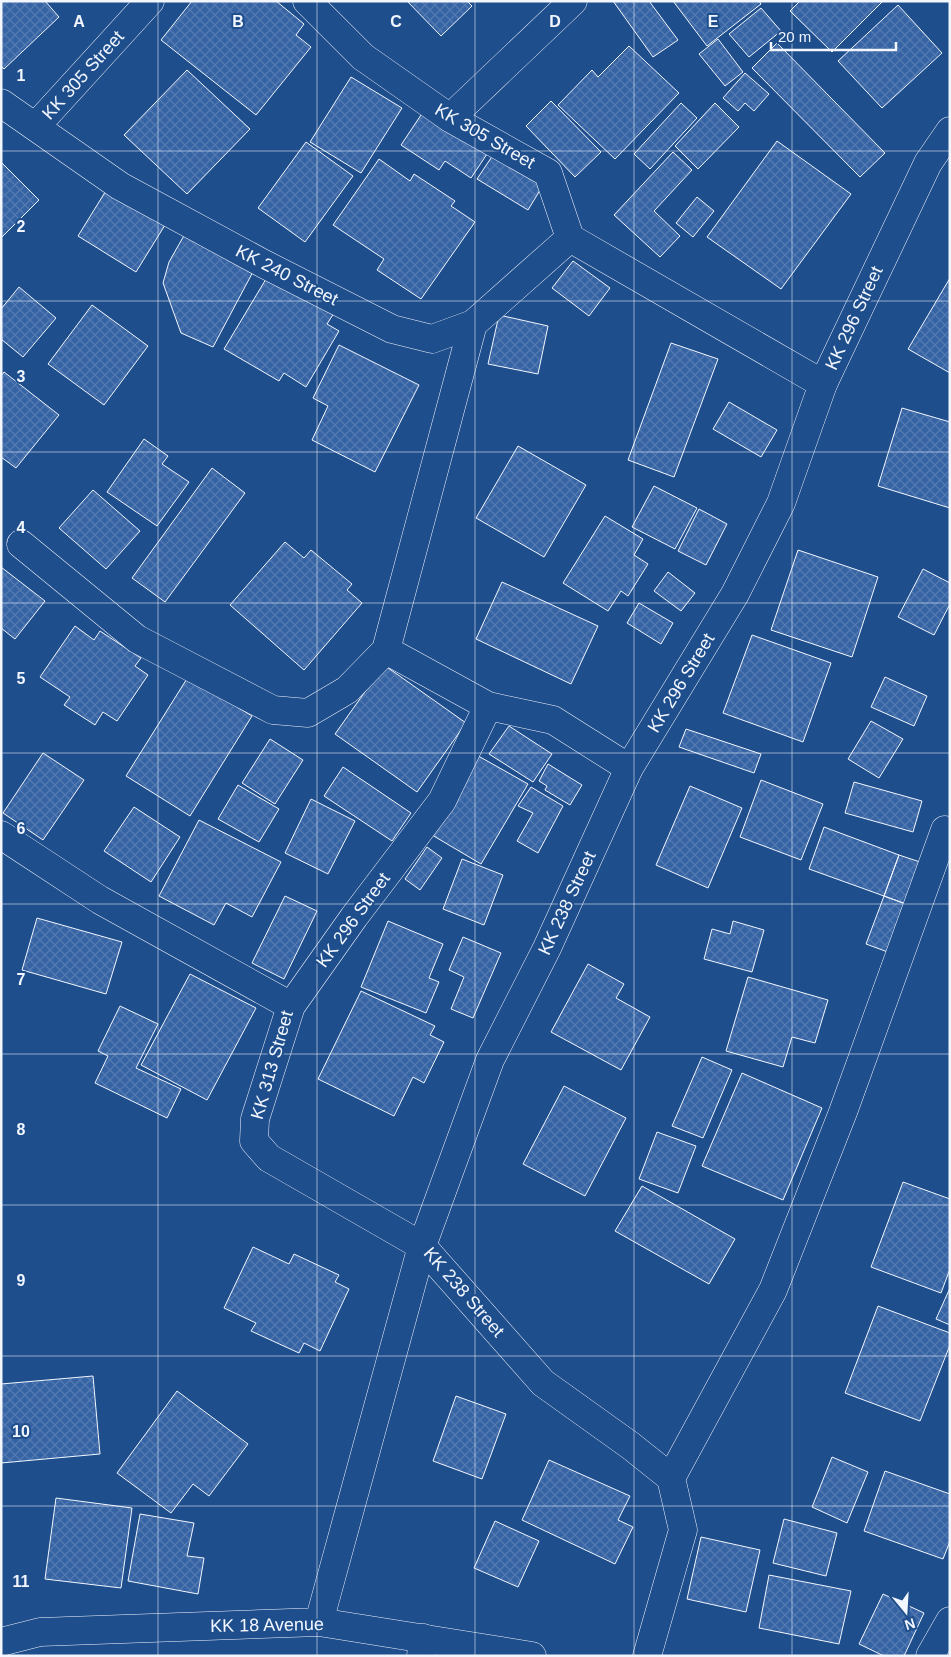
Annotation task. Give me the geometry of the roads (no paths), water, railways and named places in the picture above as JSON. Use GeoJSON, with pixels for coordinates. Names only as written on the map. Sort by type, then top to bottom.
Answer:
{"type":"FeatureCollection","features":[{"type":"Feature","properties":{"kind":"street","name":"KK 305 Street"},"geometry":{"type":"LineString","coordinates":[[36,126],[150,1]]}},
{"type":"Feature","properties":{"kind":"street","name":"KK 305 Street"},"geometry":{"type":"LineString","coordinates":[[307,1],[363,57],[450,118],[548,173],[570,238]]}},
{"type":"Feature","properties":{"kind":"street"},"geometry":{"type":"LineString","coordinates":[[450,118],[573,1]]}},
{"type":"Feature","properties":{"kind":"street","name":"KK 240 Street"},"geometry":{"type":"LineString","coordinates":[[1,103],[120,186],[264,264],[392,329],[432,339],[473,324],[570,238]]}},
{"type":"Feature","properties":{"kind":"street","name":"KK 296 Street"},"geometry":{"type":"LineString","coordinates":[[629,768],[735,594],[781,503],[823,384],[928,163],[950,131]]}},
{"type":"Feature","properties":{"kind":"street"},"geometry":{"type":"LineString","coordinates":[[570,238],[823,384]]}},
{"type":"Feature","properties":{"kind":"street"},"geometry":{"type":"LineString","coordinates":[[21,544],[137,639],[273,710],[308,713],[347,690],[386,650],[473,324]]}},
{"type":"Feature","properties":{"kind":"street"},"geometry":{"type":"LineString","coordinates":[[386,650],[488,706],[553,720],[629,768]]}},
{"type":"Feature","properties":{"kind":"street","name":"KK 296 Street"},"geometry":{"type":"LineString","coordinates":[[292,1006],[354,917],[442,800],[488,706]]}},
{"type":"Feature","properties":{"kind":"street","name":"KK 238 Street"},"geometry":{"type":"LineString","coordinates":[[629,768],[547,948],[490,1060],[422,1246],[543,1382],[631,1446],[671,1478]]}},
{"type":"Feature","properties":{"kind":"street"},"geometry":{"type":"LineString","coordinates":[[647,1656],[683,1530],[671,1478],[773,1290],[843,1112],[945,830]]}},
{"type":"Feature","properties":{"kind":"street","name":"KK 313 Street"},"geometry":{"type":"LineString","coordinates":[[1,835],[100,900],[292,1006],[255,1119],[254,1141],[269,1158],[422,1246]]}},
{"type":"Feature","properties":{"kind":"street"},"geometry":{"type":"LineString","coordinates":[[320,1622],[422,1246]]}},
{"type":"Feature","properties":{"kind":"street"},"geometry":{"type":"LineString","coordinates":[[930,1656],[950,1621]]}},
{"type":"Feature","properties":{"kind":"street","name":"KK 18 Avenue"},"geometry":{"type":"LineString","coordinates":[[1,1642],[40,1632],[320,1622],[422,1647],[532,1656]]}}]}
